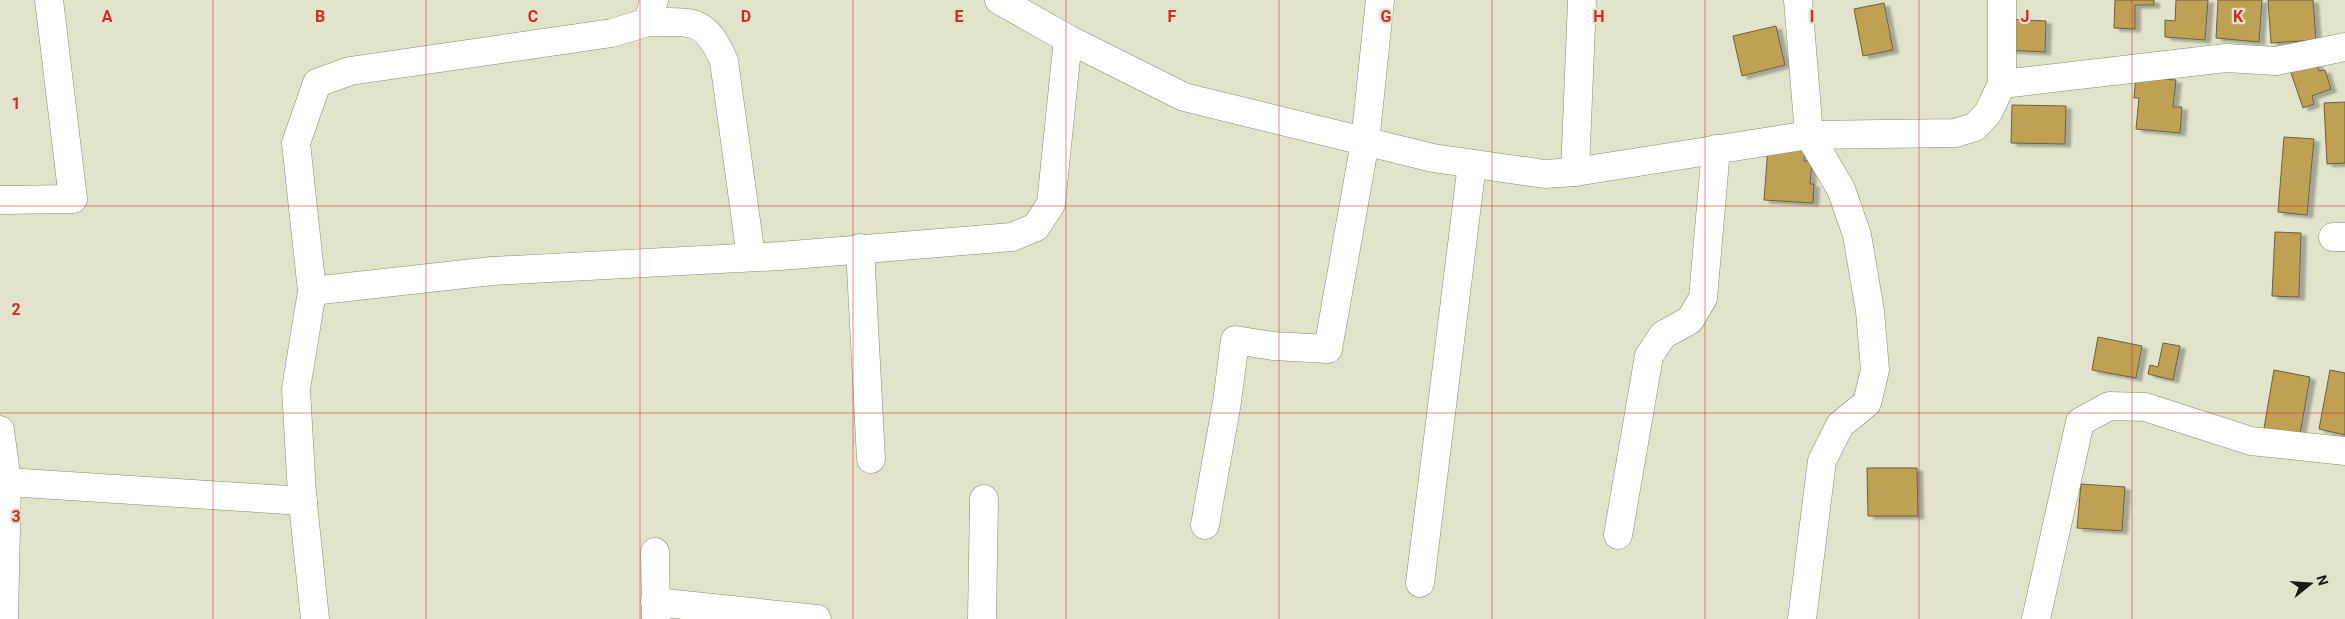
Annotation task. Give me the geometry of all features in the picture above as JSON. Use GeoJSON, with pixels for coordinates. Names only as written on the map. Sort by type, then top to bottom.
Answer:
{"type":"FeatureCollection","features":[{"type":"Feature","properties":{"kind":"street"},"geometry":{"type":"LineString","coordinates":[[0,200],[73,199],[48,0]]}},
{"type":"Feature","properties":{"kind":"street"},"geometry":{"type":"LineString","coordinates":[[999,0],[1068,39],[1184,97],[1433,158],[1545,174],[1575,172],[1809,135],[1956,133],[1975,127],[1988,113],[2002,84],[2002,0]]}},
{"type":"Feature","properties":{"kind":"street"},"geometry":{"type":"LineString","coordinates":[[1205,525],[1227,402],[1235,340],[1274,346],[1328,349],[1365,142],[1380,0]]}},
{"type":"Feature","properties":{"kind":"street"},"geometry":{"type":"LineString","coordinates":[[1575,172],[1582,0]]}},
{"type":"Feature","properties":{"kind":"street"},"geometry":{"type":"LineString","coordinates":[[1798,0],[1809,135],[1841,189],[1857,235],[1870,311],[1875,370],[1867,403],[1840,425],[1822,461],[1802,619]]}},
{"type":"Feature","properties":{"kind":"street"},"geometry":{"type":"LineString","coordinates":[[315,619],[303,501],[296,389],[312,291],[296,144],[316,83],[350,71],[612,33],[651,11],[696,23],[715,39],[724,61],[751,257]]}},
{"type":"Feature","properties":{"kind":"street"},"geometry":{"type":"LineString","coordinates":[[312,291],[492,271],[751,257],[1012,237],[1036,227],[1052,204],[1068,39]]}},
{"type":"Feature","properties":{"kind":"street"},"geometry":{"type":"LineString","coordinates":[[2002,84],[2226,58],[2276,61],[2345,47]]}},
{"type":"Feature","properties":{"kind":"street"},"geometry":{"type":"LineString","coordinates":[[1618,535],[1649,356],[1662,336],[1690,320],[1703,298],[1716,149]]}},
{"type":"Feature","properties":{"kind":"street"},"geometry":{"type":"LineString","coordinates":[[1420,583],[1472,164]]}},
{"type":"Feature","properties":{"kind":"street"},"geometry":{"type":"LineString","coordinates":[[860,248],[871,459]]}},
{"type":"Feature","properties":{"kind":"street"},"geometry":{"type":"LineString","coordinates":[[2036,619],[2080,422],[2110,406],[2145,407],[2251,441],[2345,451]]}},
{"type":"Feature","properties":{"kind":"street"},"geometry":{"type":"LineString","coordinates":[[0,430],[6,482],[4,619]]}},
{"type":"Feature","properties":{"kind":"street"},"geometry":{"type":"LineString","coordinates":[[6,482],[303,501]]}},
{"type":"Feature","properties":{"kind":"street"},"geometry":{"type":"LineString","coordinates":[[982,619],[984,498]]}},
{"type":"Feature","properties":{"kind":"street"},"geometry":{"type":"LineString","coordinates":[[655,552],[656,610],[817,619]]}},
{"type":"Feature","properties":{"kind":"building"},"geometry":{"type":"Polygon","coordinates":[[[2115,0],[2154,0],[2154,5],[2135,5],[2135,29],[2114,28],[2115,0]]]}},
{"type":"Feature","properties":{"kind":"building"},"geometry":{"type":"Polygon","coordinates":[[[2176,0],[2208,0],[2205,40],[2165,37],[2165,20],[2175,21],[2176,0]]]}},
{"type":"Feature","properties":{"kind":"building"},"geometry":{"type":"Polygon","coordinates":[[[2218,0],[2262,0],[2259,42],[2216,38],[2218,0]]]}},
{"type":"Feature","properties":{"kind":"building"},"geometry":{"type":"Polygon","coordinates":[[[2268,0],[2313,0],[2316,40],[2271,43],[2268,0]]]}},
{"type":"Feature","properties":{"kind":"building"},"geometry":{"type":"Polygon","coordinates":[[[1884,3],[1893,50],[1863,56],[1854,9],[1884,3]]]}},
{"type":"Feature","properties":{"kind":"building"},"geometry":{"type":"Polygon","coordinates":[[[2007,19],[2046,21],[2045,52],[2006,50],[2007,19]]]}},
{"type":"Feature","properties":{"kind":"building"},"geometry":{"type":"Polygon","coordinates":[[[1776,26],[1785,65],[1742,76],[1733,36],[1776,26]]]}},
{"type":"Feature","properties":{"kind":"building"},"geometry":{"type":"Polygon","coordinates":[[[2315,58],[2319,71],[2325,70],[2331,89],[2312,96],[2314,104],[2303,108],[2289,67],[2315,58]]]}},
{"type":"Feature","properties":{"kind":"building"},"geometry":{"type":"Polygon","coordinates":[[[2136,77],[2176,80],[2173,107],[2182,107],[2180,133],[2136,129],[2139,98],[2134,98],[2136,77]]]}},
{"type":"Feature","properties":{"kind":"building"},"geometry":{"type":"Polygon","coordinates":[[[2345,102],[2345,163],[2327,164],[2324,103],[2345,102]]]}},
{"type":"Feature","properties":{"kind":"building"},"geometry":{"type":"Polygon","coordinates":[[[2012,105],[2066,106],[2065,144],[2011,143],[2012,105]]]}},
{"type":"Feature","properties":{"kind":"building"},"geometry":{"type":"Polygon","coordinates":[[[2284,137],[2314,139],[2307,215],[2278,212],[2284,137]]]}},
{"type":"Feature","properties":{"kind":"building"},"geometry":{"type":"Polygon","coordinates":[[[1768,147],[1805,150],[1804,161],[1812,161],[1810,184],[1814,184],[1813,203],[1764,200],[1768,147]]]}},
{"type":"Feature","properties":{"kind":"building"},"geometry":{"type":"Polygon","coordinates":[[[2275,232],[2301,233],[2299,297],[2272,296],[2275,232]]]}},
{"type":"Feature","properties":{"kind":"building"},"geometry":{"type":"Polygon","coordinates":[[[2098,337],[2142,346],[2136,378],[2092,370],[2098,337]]]}},
{"type":"Feature","properties":{"kind":"building"},"geometry":{"type":"Polygon","coordinates":[[[2163,343],[2180,346],[2173,380],[2148,374],[2150,365],[2158,367],[2163,343]]]}},
{"type":"Feature","properties":{"kind":"building"},"geometry":{"type":"Polygon","coordinates":[[[2274,370],[2310,377],[2299,440],[2263,434],[2274,370]]]}},
{"type":"Feature","properties":{"kind":"building"},"geometry":{"type":"Polygon","coordinates":[[[2330,370],[2345,373],[2345,435],[2319,429],[2330,370]]]}},
{"type":"Feature","properties":{"kind":"building"},"geometry":{"type":"Polygon","coordinates":[[[1867,468],[1917,468],[1918,516],[1868,516],[1867,468]]]}},
{"type":"Feature","properties":{"kind":"building"},"geometry":{"type":"Polygon","coordinates":[[[2081,484],[2125,487],[2122,531],[2077,528],[2081,484]]]}}]}
